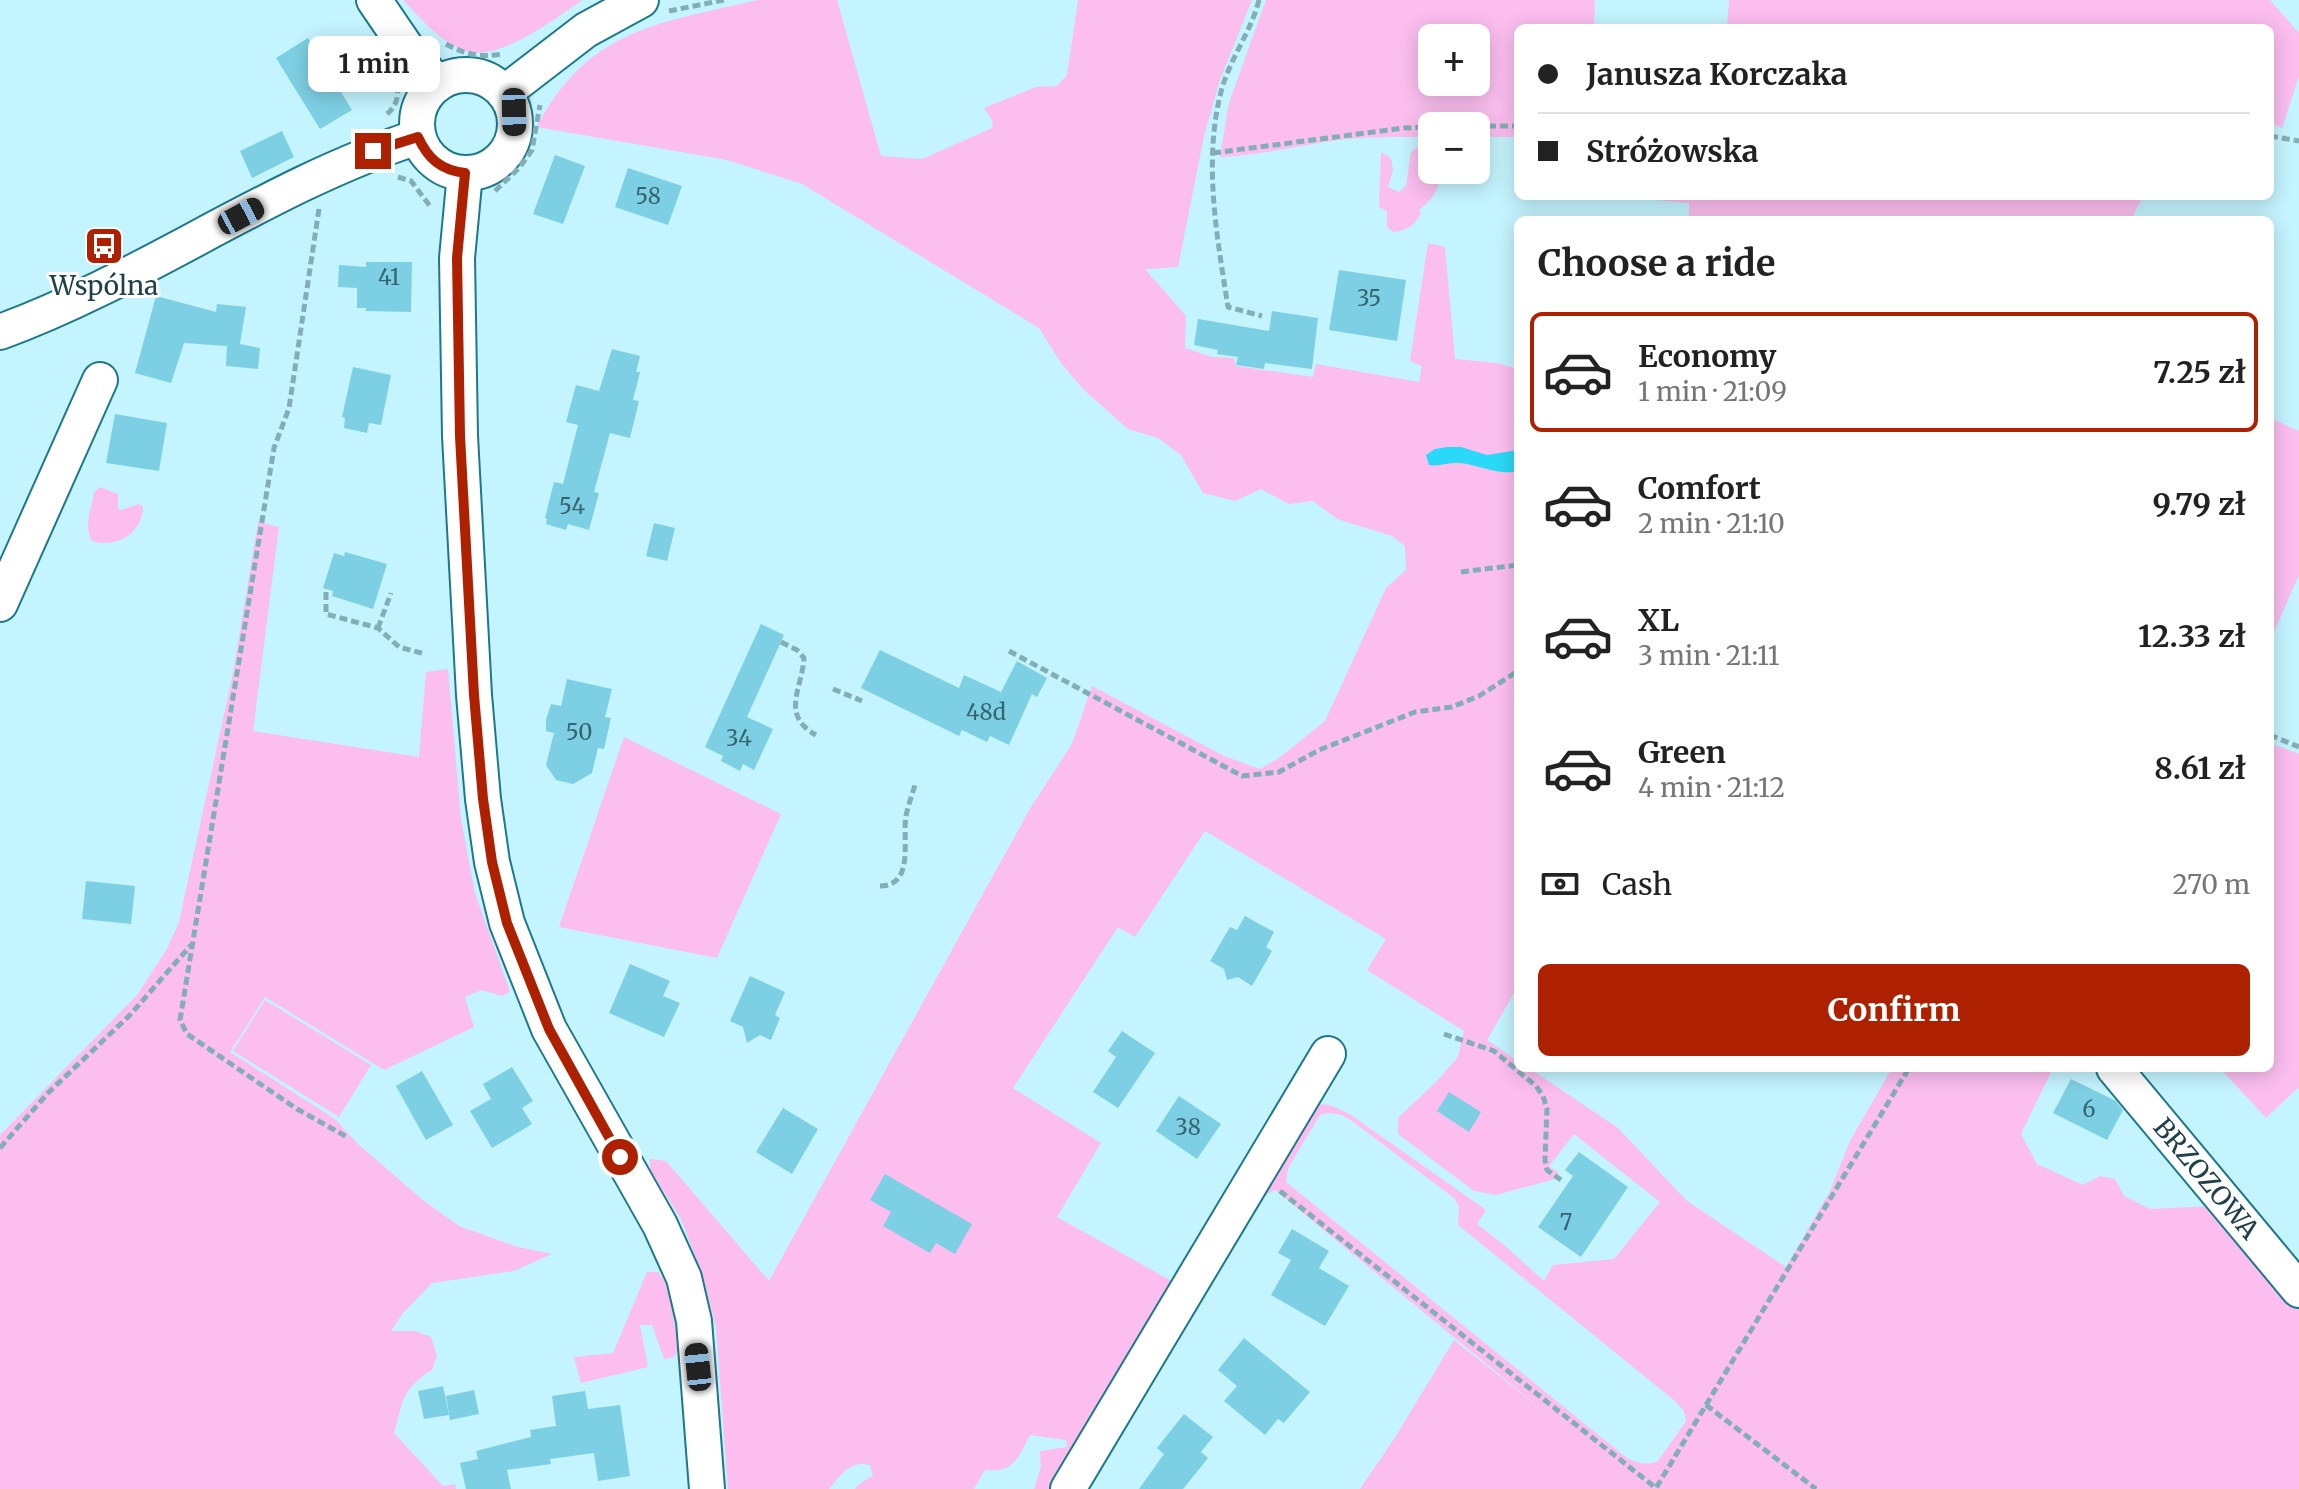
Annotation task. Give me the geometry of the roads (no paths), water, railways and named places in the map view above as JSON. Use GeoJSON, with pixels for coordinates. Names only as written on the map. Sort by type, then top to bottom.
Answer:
{"type":"FeatureCollection","features":[{"type":"Feature","properties":{"kind":"street"},"geometry":{"type":"LineString","coordinates":[[374,0],[406,47],[438,84]]}},
{"type":"Feature","properties":{"kind":"street"},"geometry":{"type":"LineString","coordinates":[[504,93],[586,30],[641,0]]}},
{"type":"Feature","properties":{"kind":"street"},"geometry":{"type":"LineString","coordinates":[[460,75],[484,78],[504,93],[514,112],[514,135],[505,155],[487,169],[465,173],[450,171],[435,163],[418,137],[419,107],[427,94],[438,84],[460,75]]}},
{"type":"Feature","properties":{"kind":"street"},"geometry":{"type":"LineString","coordinates":[[0,332],[129,276],[324,172],[373,151],[418,137]]}},
{"type":"Feature","properties":{"kind":"street"},"geometry":{"type":"LineString","coordinates":[[465,173],[457,258],[442,294],[461,441],[474,695],[492,862],[507,923],[549,1029],[660,1225],[684,1278],[694,1321],[707,1489]]}},
{"type":"Feature","properties":{"kind":"street"},"geometry":{"type":"LineString","coordinates":[[0,604],[100,380]]}},
{"type":"Feature","properties":{"kind":"street"},"geometry":{"type":"LineString","coordinates":[[1068,1489],[1328,1054]]}},
{"type":"Feature","properties":{"kind":"street","name":"BRZOZOWA"},"geometry":{"type":"LineString","coordinates":[[2117,1072],[2299,1290]]}},
{"type":"Feature","properties":{"kind":"water"},"geometry":{"type":"Polygon","coordinates":[[[1461,447],[1487,455],[1514,451],[1514,472],[1460,463],[1429,465],[1426,455],[1435,449],[1461,447]]]}},
{"type":"Feature","properties":{"kind":"place","name":"Wspólna"},"geometry":{"type":"Point","coordinates":[104,246]}}]}
